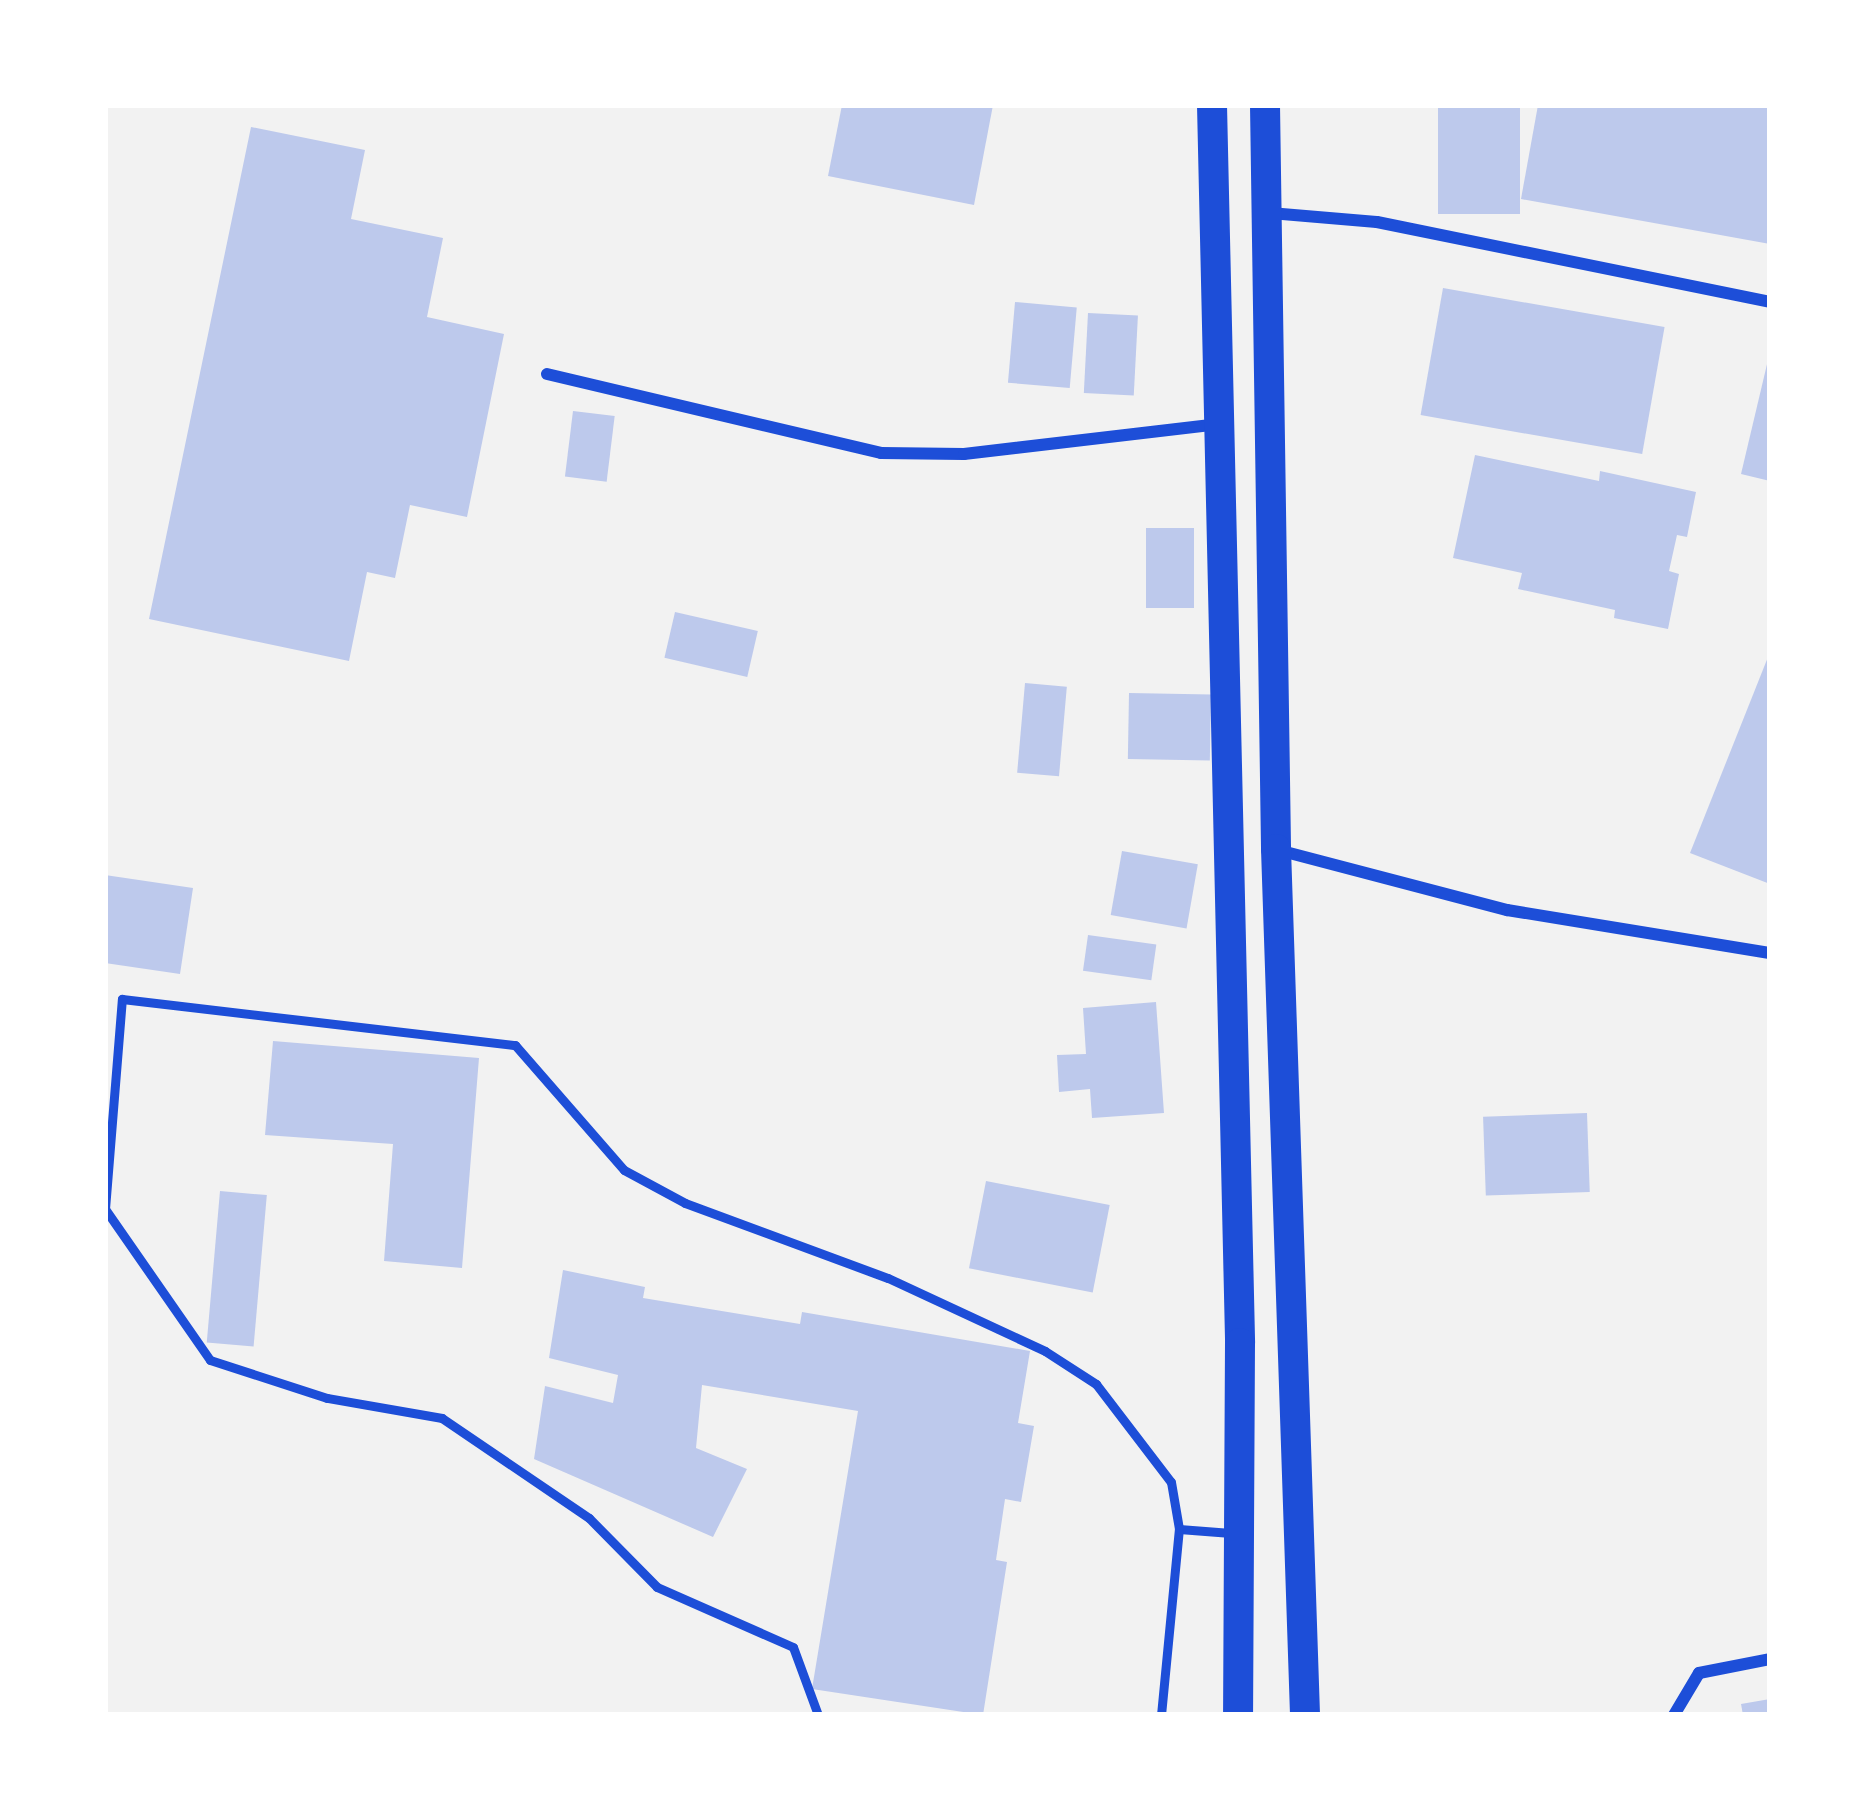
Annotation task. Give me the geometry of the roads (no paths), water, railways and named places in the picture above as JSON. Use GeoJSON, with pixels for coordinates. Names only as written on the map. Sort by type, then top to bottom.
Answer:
{"type":"FeatureCollection","features":[{"type":"Feature","properties":{"kind":"main road"},"geometry":{"type":"LineString","coordinates":[[1212,105],[1243,1533],[1233,1713]]}},
{"type":"Feature","properties":{"kind":"main road"},"geometry":{"type":"LineString","coordinates":[[1265,105],[1276,849],[1305,1715]]}},
{"type":"Feature","properties":{"kind":"street"},"geometry":{"type":"LineString","coordinates":[[1267,213],[1377,222],[1770,302]]}},
{"type":"Feature","properties":{"kind":"street"},"geometry":{"type":"LineString","coordinates":[[547,374],[881,454],[964,454],[1222,424]]}},
{"type":"Feature","properties":{"kind":"street"},"geometry":{"type":"LineString","coordinates":[[1276,849],[1508,910],[1770,953]]}},
{"type":"Feature","properties":{"kind":"street"},"geometry":{"type":"LineString","coordinates":[[1674,1715],[1699,1673],[1770,1660]]}},
{"type":"Feature","properties":{"kind":"lane"},"geometry":{"type":"LineString","coordinates":[[818,1715],[793,1647],[657,1586],[589,1518],[442,1418],[327,1398],[210,1360],[105,1209],[122,999],[515,1045],[625,1170],[685,1203],[888,1279],[1045,1351],[1096,1384],[1171,1482],[1179,1528],[1161,1715]]}},
{"type":"Feature","properties":{"kind":"lane"},"geometry":{"type":"LineString","coordinates":[[1179,1528],[1243,1533]]}}]}
